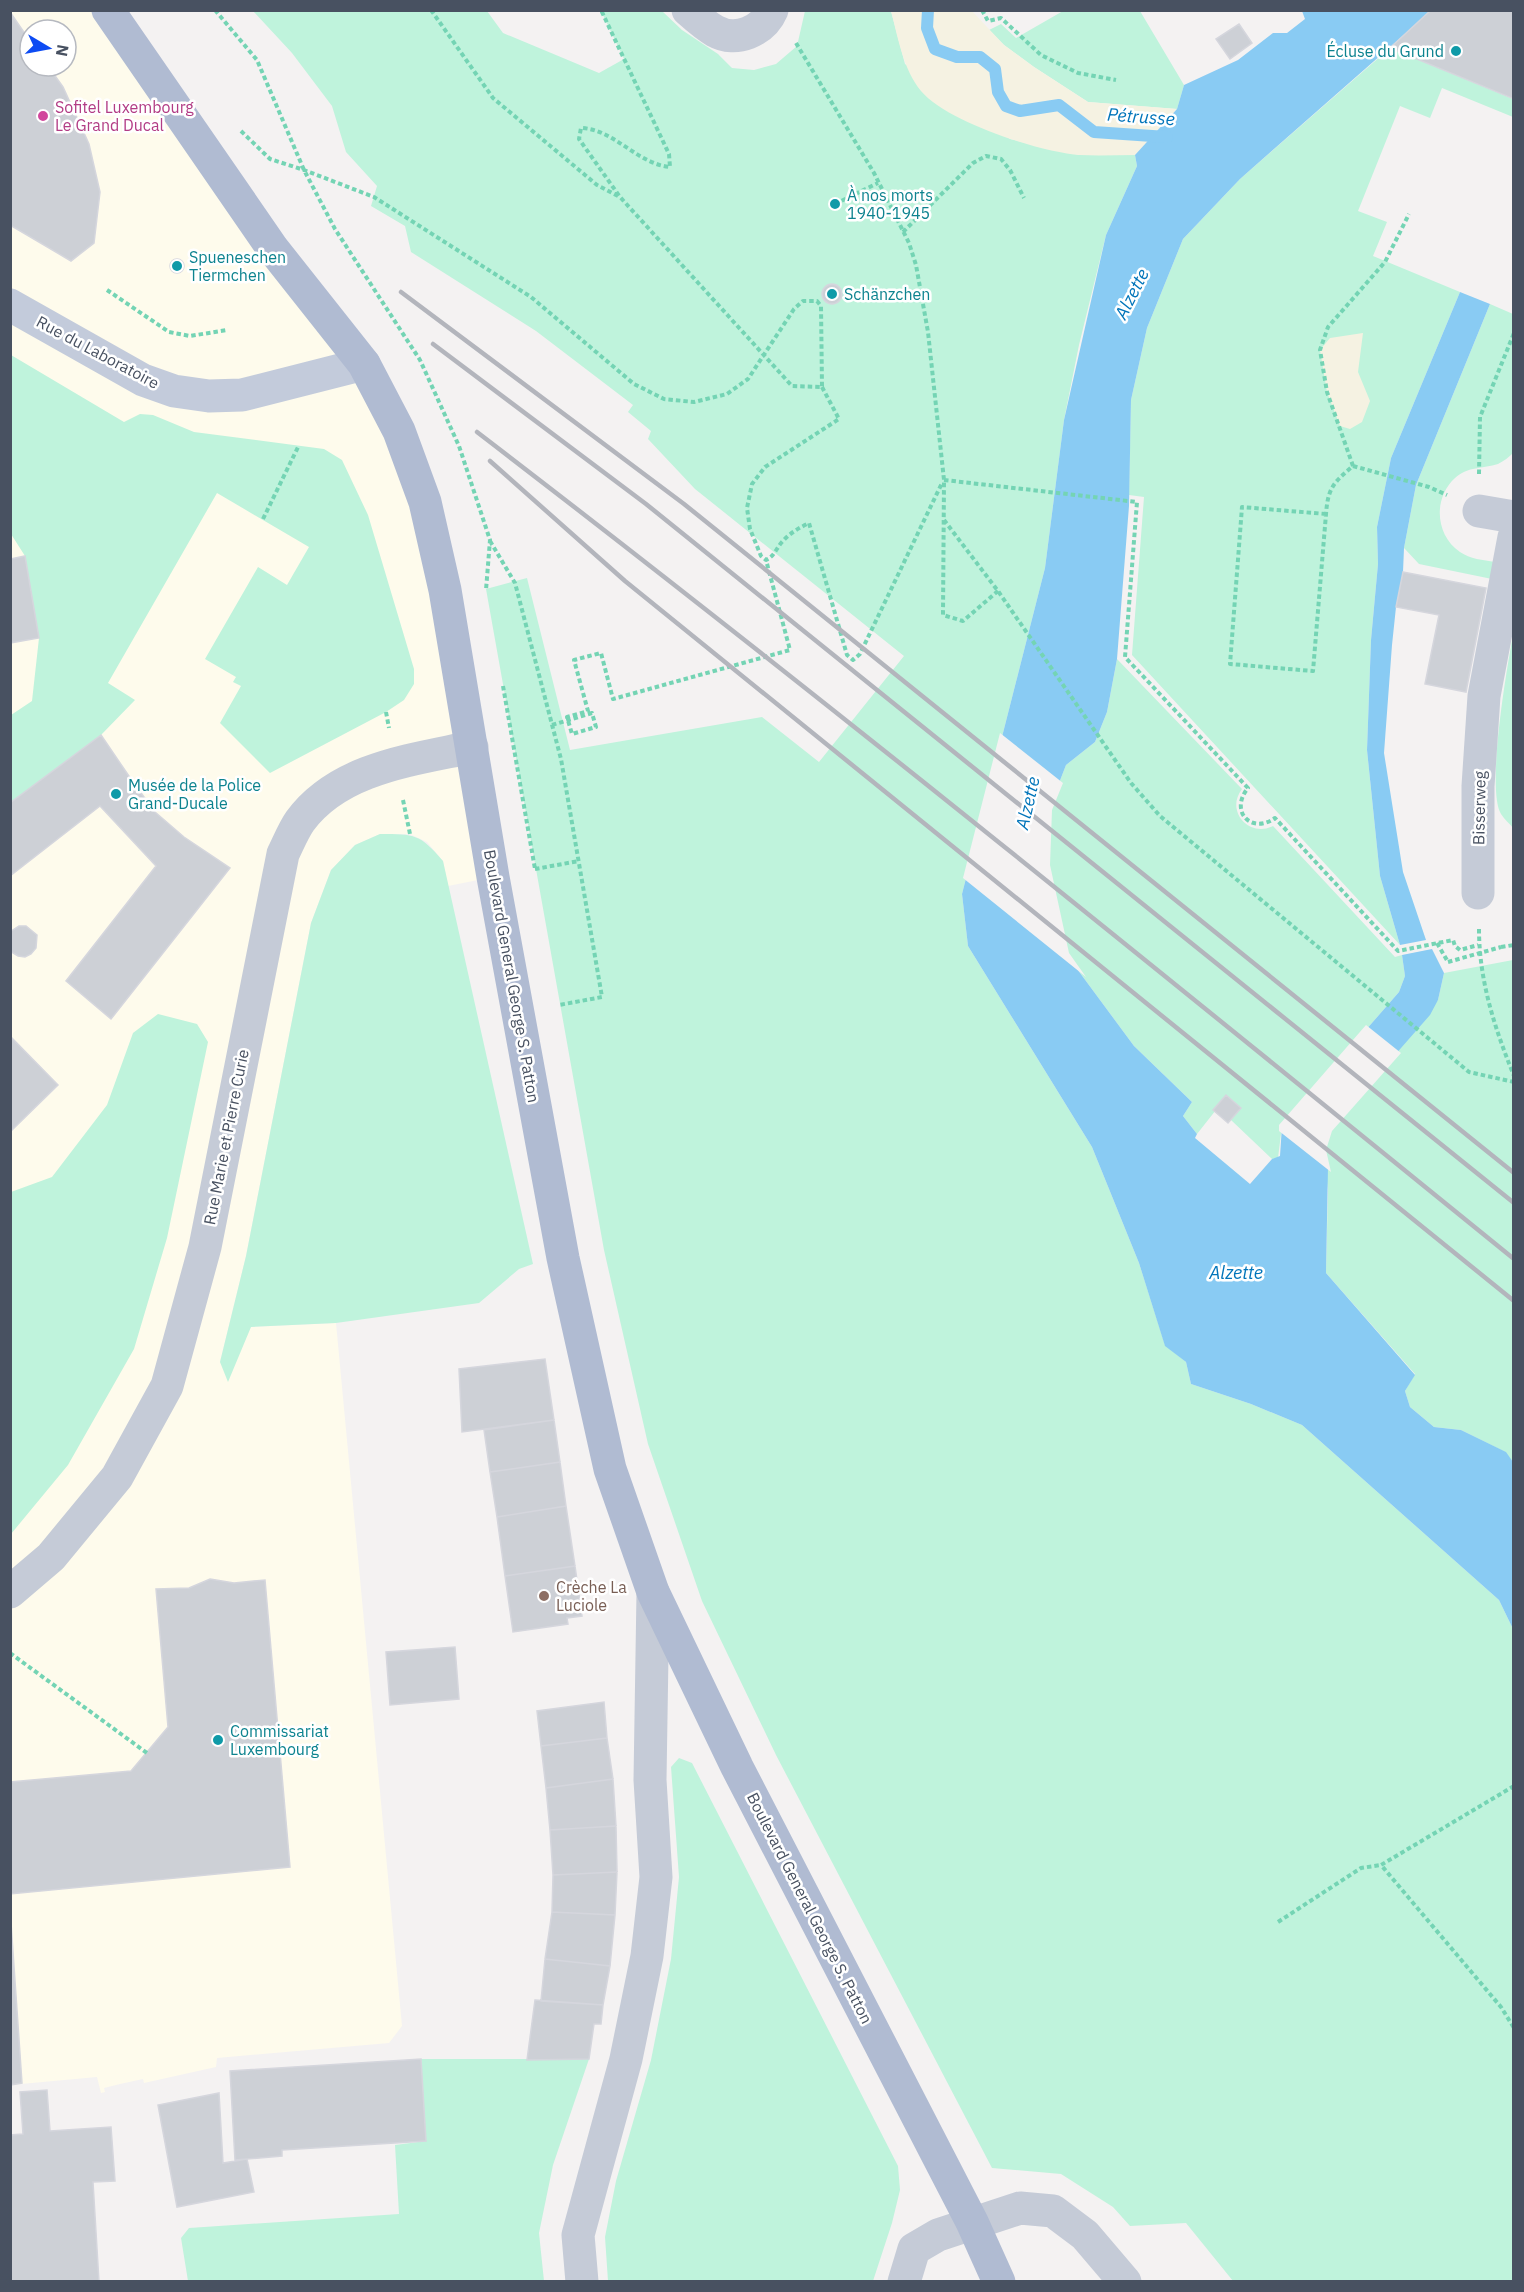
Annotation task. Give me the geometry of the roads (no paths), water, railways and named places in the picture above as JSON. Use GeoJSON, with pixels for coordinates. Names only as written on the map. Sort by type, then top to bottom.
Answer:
{"type":"FeatureCollection","features":[{"type":"Feature","properties":{"kind":"main road","name":"Boulevard General George S. Patton"},"geometry":{"type":"LineString","coordinates":[[108,10],[273,249],[363,364],[399,431],[425,502],[445,590],[493,877],[563,1258],[609,1469],[653,1592],[737,1767],[972,2222],[999,2282]]}},
{"type":"Feature","properties":{"kind":"main road","name":"Rue du Laboratoire"},"geometry":{"type":"LineString","coordinates":[[10,305],[143,380],[174,391],[209,396],[242,395],[363,364]]}},
{"type":"Feature","properties":{"kind":"street"},"geometry":{"type":"LineString","coordinates":[[688,10],[718,33],[736,36],[753,32],[768,20],[772,10]]}},
{"type":"Feature","properties":{"kind":"street"},"geometry":{"type":"LineString","coordinates":[[1479,511],[1514,517]]}},
{"type":"Feature","properties":{"kind":"street","name":"Bisserweg"},"geometry":{"type":"LineString","coordinates":[[1478,893],[1478,786],[1484,696],[1514,537]]}},
{"type":"Feature","properties":{"kind":"street","name":"Rue Marie et Pierre Curie"},"geometry":{"type":"LineString","coordinates":[[10,1592],[51,1557],[117,1477],[166,1386],[205,1247],[283,854],[300,821],[324,797],[353,779],[396,763],[472,747]]}},
{"type":"Feature","properties":{"kind":"street","name":"Boulevard General George S. Patton"},"geometry":{"type":"LineString","coordinates":[[582,2282],[578,2235],[626,2059],[647,1956],[656,1877],[650,1780],[653,1592]]}},
{"type":"Feature","properties":{"kind":"street"},"geometry":{"type":"LineString","coordinates":[[904,2282],[914,2249],[938,2235],[1020,2208],[1053,2211],[1085,2235],[1125,2282]]}},
{"type":"Feature","properties":{"kind":"water","name":"Alzette"},"geometry":{"type":"Polygon","coordinates":[[[1302,11],[1431,11],[1240,179],[1183,239],[1147,328],[1131,400],[1129,506],[1117,659],[1107,712],[1095,742],[1066,765],[1049,809],[1047,865],[1066,954],[1134,1046],[1192,1102],[1183,1116],[1197,1134],[1195,1138],[1250,1184],[1272,1159],[1280,1156],[1282,1126],[1399,992],[1405,976],[1402,955],[1432,949],[1444,973],[1438,1000],[1430,1015],[1329,1130],[1323,1150],[1328,1167],[1326,1273],[1415,1375],[1405,1391],[1410,1407],[1434,1427],[1461,1430],[1506,1452],[1513,1462],[1513,1629],[1499,1600],[1302,1425],[1251,1404],[1191,1384],[1186,1362],[1165,1346],[1139,1263],[1092,1147],[968,946],[962,894],[1045,568],[1064,420],[1106,235],[1137,166],[1135,155],[1177,109],[1184,85],[1238,60],[1273,33],[1287,33],[1305,19],[1302,11]]]}},
{"type":"Feature","properties":{"kind":"water"},"geometry":{"type":"Polygon","coordinates":[[[1460,292],[1490,304],[1416,485],[1404,548],[1403,572],[1392,645],[1384,753],[1403,872],[1426,940],[1400,945],[1380,876],[1367,750],[1371,640],[1378,564],[1377,527],[1391,458],[1460,292]]]}},
{"type":"Feature","properties":{"kind":"waterway","name":"Pétrusse"},"geometry":{"type":"LineString","coordinates":[[928,10],[927,28],[935,49],[957,57],[980,57],[995,69],[998,92],[1006,106],[1020,111],[1059,105],[1094,132],[1167,137]]}},
{"type":"Feature","properties":{"kind":"railway"},"geometry":{"type":"LineString","coordinates":[[401,292],[684,504],[1514,1173]]}},
{"type":"Feature","properties":{"kind":"railway"},"geometry":{"type":"LineString","coordinates":[[433,344],[646,504],[1514,1203]]}},
{"type":"Feature","properties":{"kind":"railway"},"geometry":{"type":"LineString","coordinates":[[477,432],[869,738],[1514,1259]]}},
{"type":"Feature","properties":{"kind":"railway"},"geometry":{"type":"LineString","coordinates":[[490,461],[625,581],[1514,1301]]}},
{"type":"Feature","properties":{"kind":"place","name":"Écluse du Grund"},"geometry":{"type":"Point","coordinates":[1456,51]}},
{"type":"Feature","properties":{"kind":"place","name":"Sofitel Luxembourg Le Grand Ducal"},"geometry":{"type":"Point","coordinates":[43,116]}},
{"type":"Feature","properties":{"kind":"place","name":"À nos morts 1940-1945"},"geometry":{"type":"Point","coordinates":[835,204]}},
{"type":"Feature","properties":{"kind":"place","name":"Spueneschen Tiermchen"},"geometry":{"type":"Point","coordinates":[177,266]}},
{"type":"Feature","properties":{"kind":"place","name":"Schänzchen"},"geometry":{"type":"Point","coordinates":[832,294]}},
{"type":"Feature","properties":{"kind":"place","name":"Musée de la Police Grand-Ducale"},"geometry":{"type":"Point","coordinates":[116,794]}},
{"type":"Feature","properties":{"kind":"place","name":"Crèche La Luciole"},"geometry":{"type":"Point","coordinates":[544,1596]}},
{"type":"Feature","properties":{"kind":"place","name":"Commissariat Luxembourg"},"geometry":{"type":"Point","coordinates":[218,1740]}}]}
